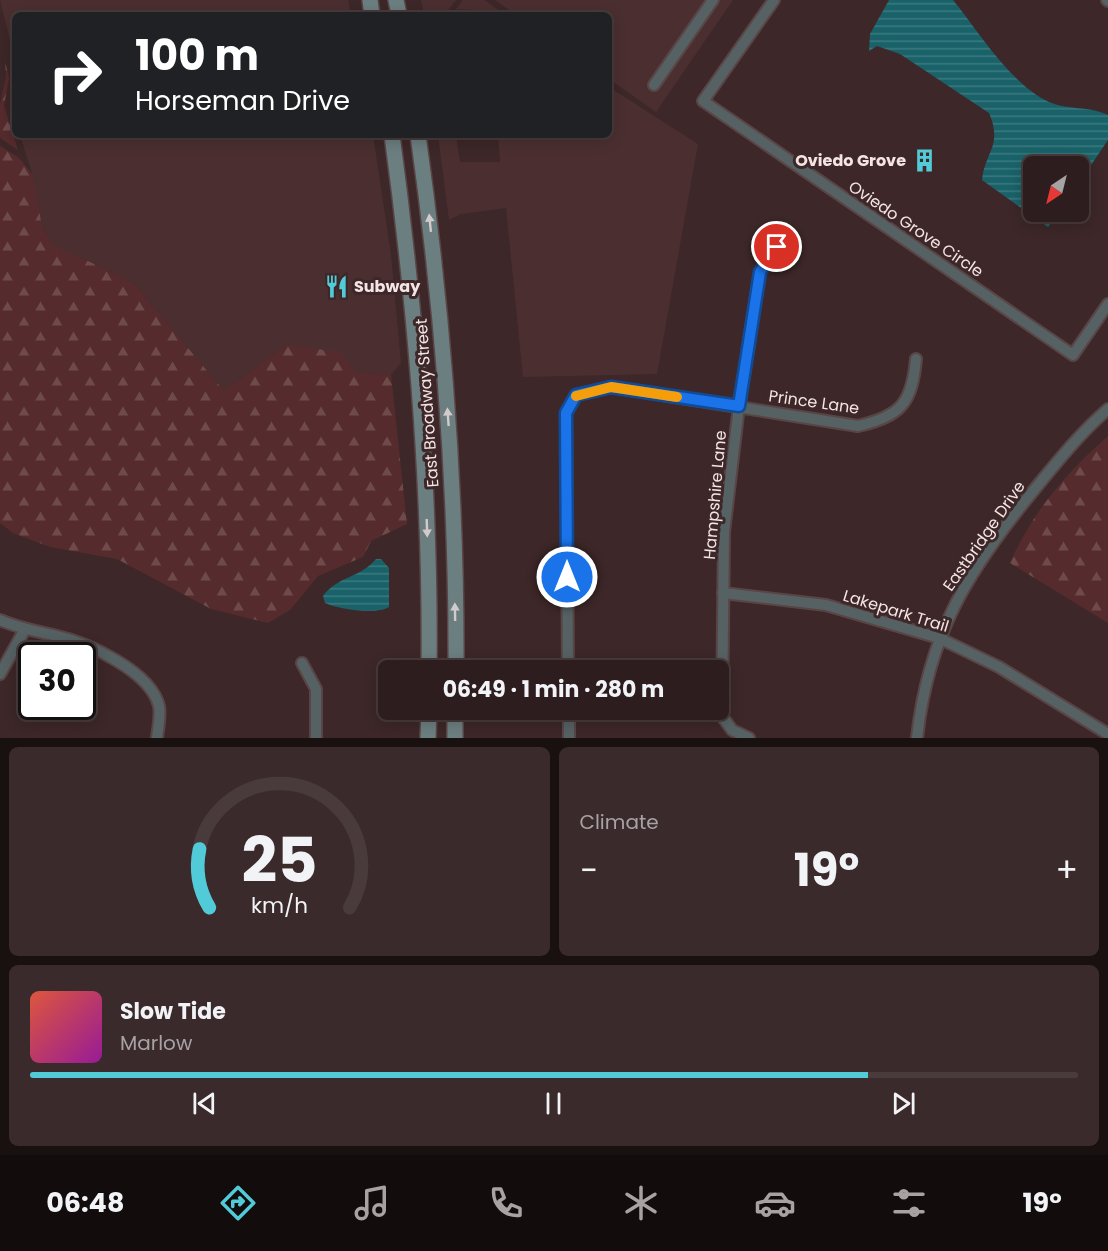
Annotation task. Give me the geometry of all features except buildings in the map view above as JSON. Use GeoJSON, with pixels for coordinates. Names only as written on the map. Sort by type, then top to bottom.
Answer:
{"type":"FeatureCollection","features":[{"type":"Feature","properties":{"kind":"main road","name":"East Broadway Street"},"geometry":{"type":"LineString","coordinates":[[392,138],[401,202],[421,416],[428,568],[429,660]]}},
{"type":"Feature","properties":{"kind":"main road","name":"East Broadway Street"},"geometry":{"type":"LineString","coordinates":[[418,138],[427,199],[450,454],[456,660]]}},
{"type":"Feature","properties":{"kind":"main road"},"geometry":{"type":"LineString","coordinates":[[401,202],[427,199]]}},
{"type":"Feature","properties":{"kind":"main road"},"geometry":{"type":"LineString","coordinates":[[428,738],[429,720]]}},
{"type":"Feature","properties":{"kind":"main road"},"geometry":{"type":"LineString","coordinates":[[455,720],[455,738]]}},
{"type":"Feature","properties":{"kind":"street"},"geometry":{"type":"LineString","coordinates":[[654,85],[713,0]]}},
{"type":"Feature","properties":{"kind":"street","name":"Oviedo Grove Circle"},"geometry":{"type":"LineString","coordinates":[[774,0],[703,100],[1073,355],[1108,304]]}},
{"type":"Feature","properties":{"kind":"street","name":"Hampshire Lane"},"geometry":{"type":"LineString","coordinates":[[749,738],[732,730],[722,716],[724,532],[739,406],[760,272],[777,247]]}},
{"type":"Feature","properties":{"kind":"street","name":"Prince Lane"},"geometry":{"type":"LineString","coordinates":[[568,660],[566,413],[576,395],[611,387],[858,426],[884,420],[897,411],[913,388],[916,359]]}},
{"type":"Feature","properties":{"kind":"street","name":"Eastbridge Drive"},"geometry":{"type":"LineString","coordinates":[[917,738],[920,710],[939,638],[962,588],[1009,520],[1069,447],[1108,409]]}},
{"type":"Feature","properties":{"kind":"street","name":"Lakepark Trail"},"geometry":{"type":"LineString","coordinates":[[723,593],[826,605],[939,638],[999,667],[1108,734]]}},
{"type":"Feature","properties":{"kind":"street"},"geometry":{"type":"LineString","coordinates":[[0,620],[24,631],[59,636],[114,658],[151,687],[159,707],[157,738]]}},
{"type":"Feature","properties":{"kind":"street"},"geometry":{"type":"LineString","coordinates":[[0,674],[24,631]]}},
{"type":"Feature","properties":{"kind":"street"},"geometry":{"type":"LineString","coordinates":[[302,663],[316,689],[316,738]]}},
{"type":"Feature","properties":{"kind":"street"},"geometry":{"type":"LineString","coordinates":[[569,720],[569,738]]}},
{"type":"Feature","properties":{"kind":"shaded area"},"geometry":{"type":"Polygon","coordinates":[[[0,0],[348,0],[350,12],[12,12],[12,48],[0,0]]]}},
{"type":"Feature","properties":{"kind":"shaded area"},"geometry":{"type":"Polygon","coordinates":[[[421,0],[456,0],[446,12],[423,12],[421,0]]]}},
{"type":"Feature","properties":{"kind":"shaded area"},"geometry":{"type":"Polygon","coordinates":[[[463,0],[484,0],[502,12],[458,9],[454,12],[463,0]]]}},
{"type":"Feature","properties":{"kind":"shaded area"},"geometry":{"type":"Polygon","coordinates":[[[495,0],[733,0],[656,112],[612,81],[612,12],[512,12],[495,0]]]}},
{"type":"Feature","properties":{"kind":"shaded area"},"geometry":{"type":"Polygon","coordinates":[[[612,89],[698,144],[657,374],[523,377],[506,208],[461,214],[449,220],[438,138],[456,138],[460,162],[500,162],[498,138],[612,138],[612,89]]]}},
{"type":"Feature","properties":{"kind":"shaded area"},"geometry":{"type":"Polygon","coordinates":[[[21,138],[373,138],[391,255],[401,363],[391,375],[355,372],[286,345],[224,391],[137,287],[124,278],[54,245],[42,227],[33,176],[21,138]]]}},
{"type":"Feature","properties":{"kind":"green space"},"geometry":{"type":"Polygon","coordinates":[[[5,61],[9,78],[4,106],[12,138],[14,138],[18,150],[0,138],[0,105],[6,76],[5,61]]]}},
{"type":"Feature","properties":{"kind":"green space"},"geometry":{"type":"Polygon","coordinates":[[[0,146],[19,158],[33,175],[42,227],[54,245],[124,278],[137,287],[224,391],[286,345],[340,352],[356,372],[391,375],[407,524],[371,541],[363,557],[318,576],[290,610],[268,623],[211,609],[117,559],[50,547],[13,533],[0,523],[0,146]]]}},
{"type":"Feature","properties":{"kind":"green space"},"geometry":{"type":"Polygon","coordinates":[[[1108,436],[1108,623],[1010,563],[1029,526],[1052,494],[1078,464],[1108,436]]]}},
{"type":"Feature","properties":{"kind":"water"},"geometry":{"type":"Polygon","coordinates":[[[889,0],[953,0],[996,57],[1035,94],[1049,102],[1094,110],[1108,115],[1108,140],[1089,168],[1089,156],[1023,156],[1023,209],[982,180],[994,141],[993,124],[989,113],[900,54],[877,46],[869,51],[870,34],[889,0]]]}},
{"type":"Feature","properties":{"kind":"water"},"geometry":{"type":"Polygon","coordinates":[[[1041,222],[1052,222],[1048,227],[1041,222]]]}},
{"type":"Feature","properties":{"kind":"water"},"geometry":{"type":"Polygon","coordinates":[[[376,559],[381,559],[389,568],[389,607],[376,611],[357,610],[325,603],[323,596],[329,589],[363,570],[376,559]]]}},
{"type":"Feature","properties":{"kind":"slow traffic"},"geometry":{"type":"LineString","coordinates":[[576,396],[611,387],[677,397]]}},
{"type":"Feature","properties":{"kind":"place","name":"Oviedo Grove"},"geometry":{"type":"Point","coordinates":[924,160]}},
{"type":"Feature","properties":{"kind":"place","name":"Subway"},"geometry":{"type":"Point","coordinates":[336,286]}},
{"type":"Feature","properties":{"kind":"route"},"geometry":{"type":"LineString","coordinates":[[567,577],[566,413],[576,395],[611,387],[739,406],[760,272],[777,247]]}}]}
